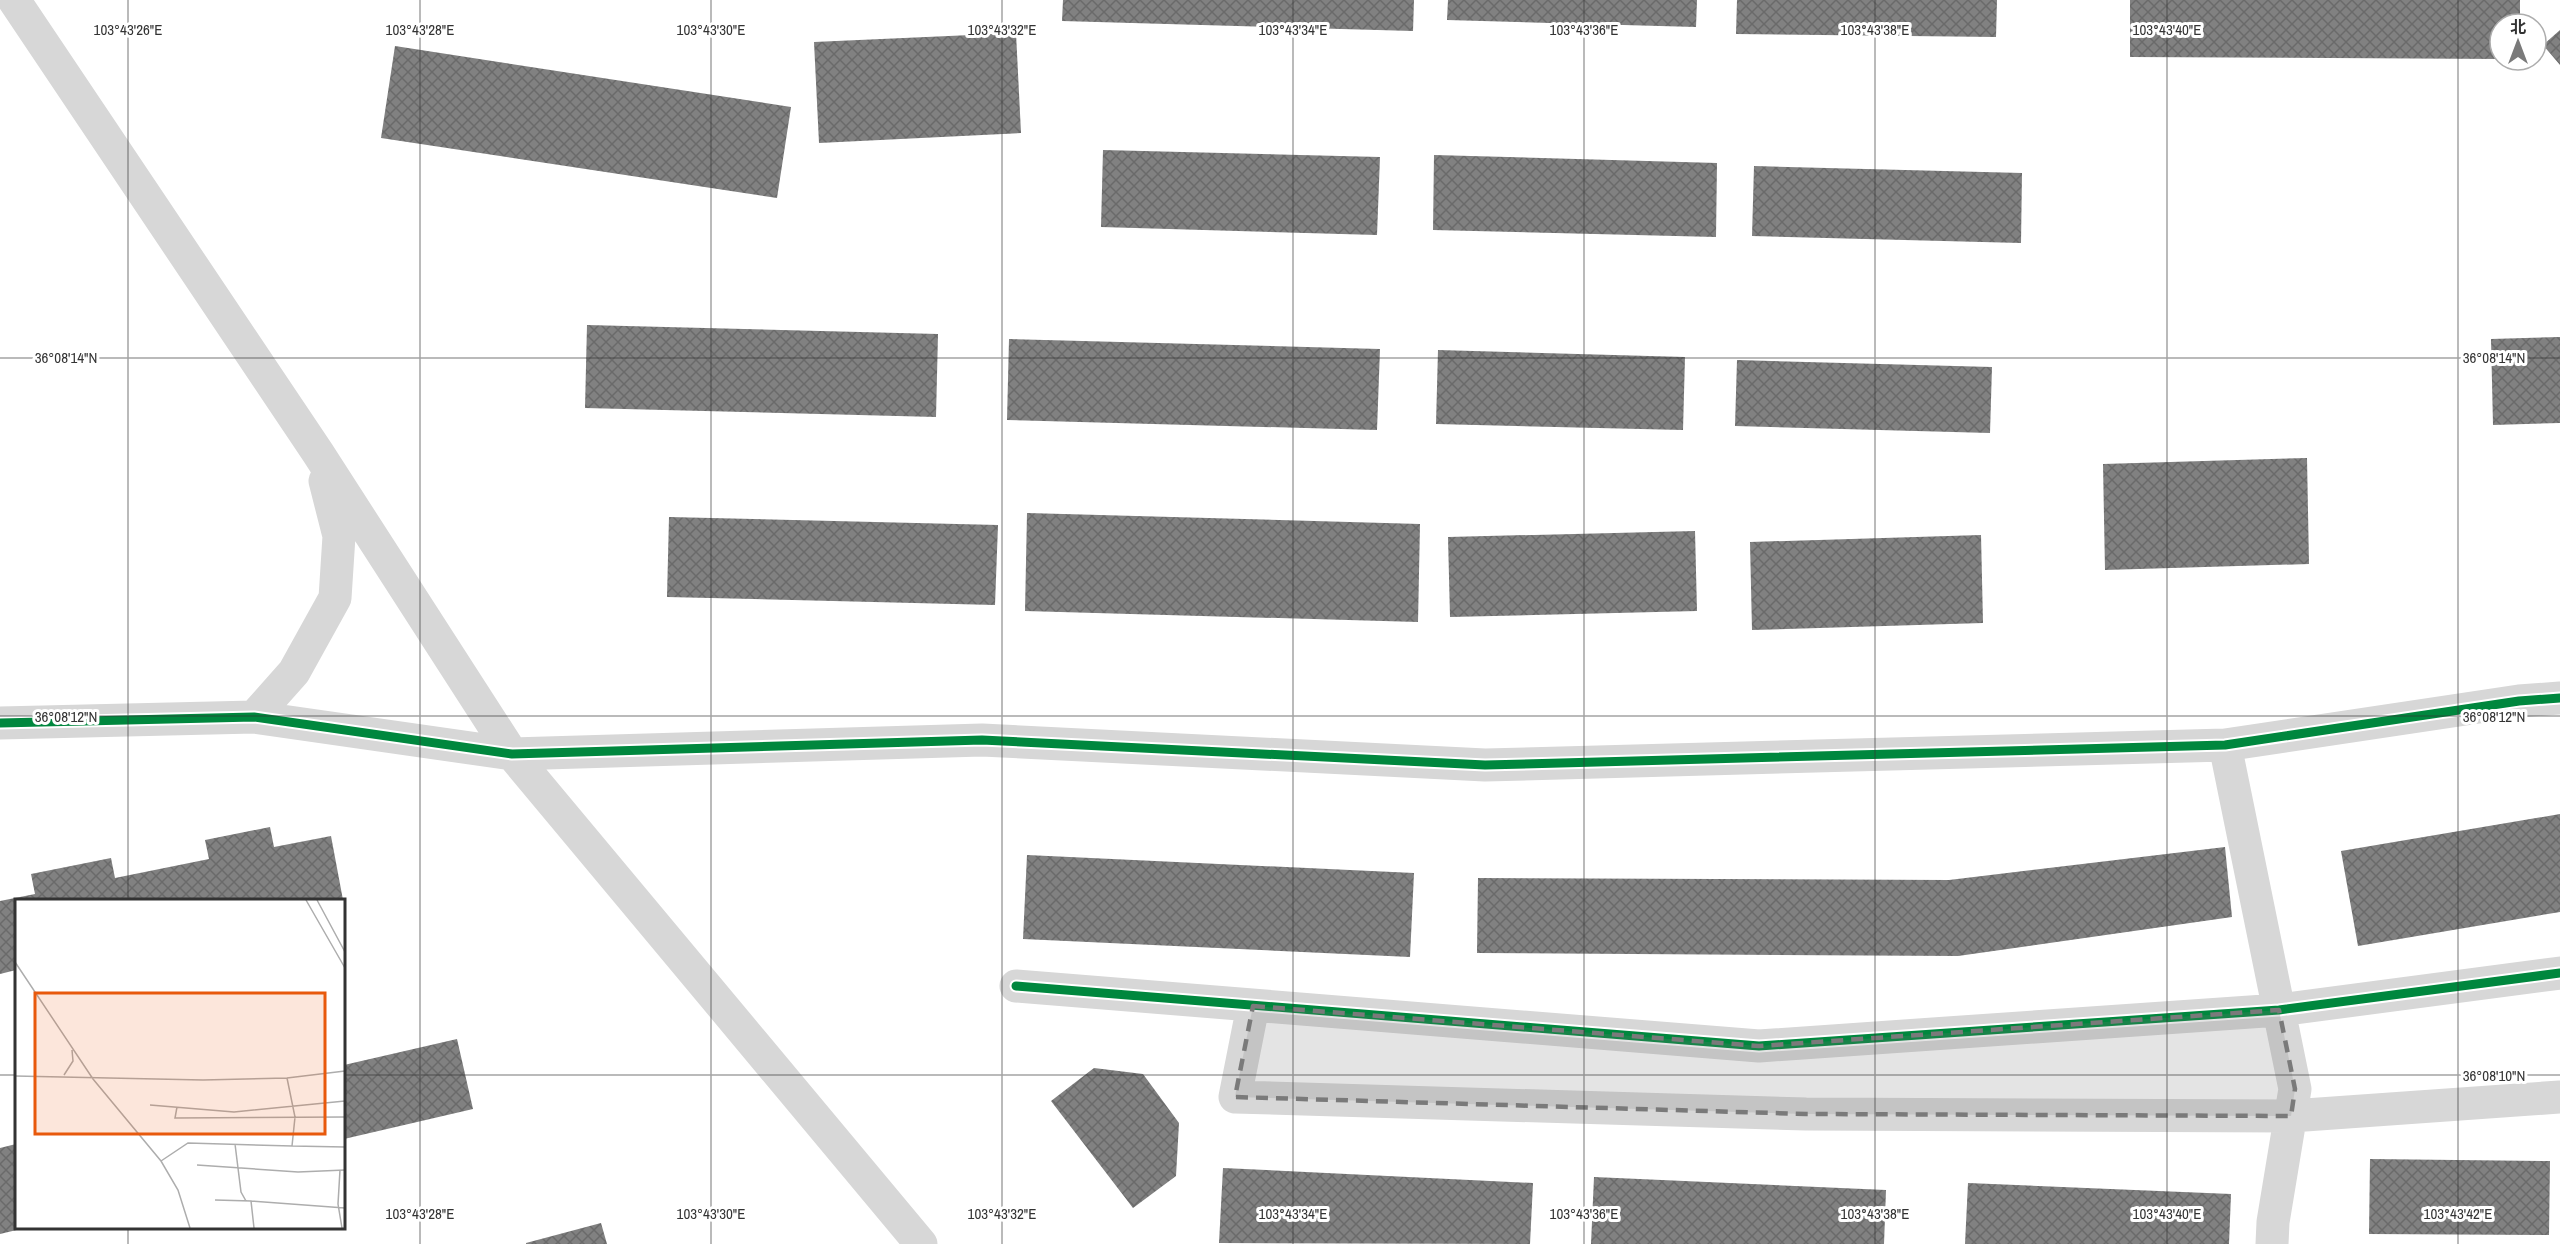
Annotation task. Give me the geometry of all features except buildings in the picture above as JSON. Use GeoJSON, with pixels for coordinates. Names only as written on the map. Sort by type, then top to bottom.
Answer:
{"type":"FeatureCollection","features":[{"type":"Feature","properties":{"kind":"street"},"geometry":{"type":"LineString","coordinates":[[14,0],[318,453],[512,754],[921,1244]]}},
{"type":"Feature","properties":{"kind":"street"},"geometry":{"type":"LineString","coordinates":[[254,717],[294,672],[335,598],[339,536],[318,453]]}},
{"type":"Feature","properties":{"kind":"street"},"geometry":{"type":"LineString","coordinates":[[0,723],[254,717],[512,754],[982,740],[1485,765],[2225,745],[2519,701],[2560,698]]}},
{"type":"Feature","properties":{"kind":"street"},"geometry":{"type":"LineString","coordinates":[[2225,745],[2295,1089],[2273,1222],[2272,1244]]}},
{"type":"Feature","properties":{"kind":"street"},"geometry":{"type":"LineString","coordinates":[[1016,986],[1758,1046],[2279,1010],[2560,974]]}},
{"type":"Feature","properties":{"kind":"street"},"geometry":{"type":"LineString","coordinates":[[1253,1006],[1235,1097],[1806,1114],[2291,1116],[2560,1097]]}},
{"type":"Feature","properties":{"kind":"highlighted area"},"geometry":{"type":"Polygon","coordinates":[[[1253,1006],[1759,1046],[2279,1010],[2295,1089],[2291,1116],[1806,1114],[1235,1097],[1253,1006]]]}},
{"type":"Feature","properties":{"kind":"cycle path"},"geometry":{"type":"LineString","coordinates":[[0,723],[254,717],[512,754],[982,740],[1485,765],[2225,745],[2519,701],[2560,698]]}},
{"type":"Feature","properties":{"kind":"cycle path"},"geometry":{"type":"LineString","coordinates":[[1016,986],[1759,1046],[2279,1010],[2560,973]]}}]}
